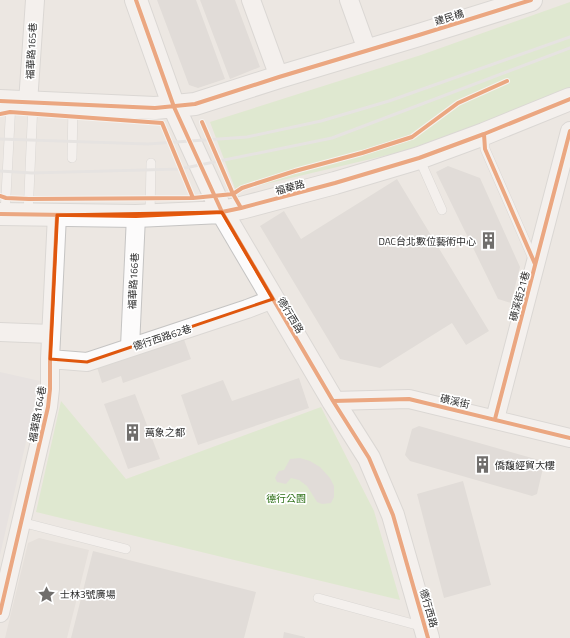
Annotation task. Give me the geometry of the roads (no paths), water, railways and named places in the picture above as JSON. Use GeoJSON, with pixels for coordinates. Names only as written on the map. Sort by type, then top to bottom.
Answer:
{"type":"FeatureCollection","features":[{"type":"Feature","properties":{"kind":"street","name":"福華路165巷"},"geometry":{"type":"LineString","coordinates":[[18,102],[35,0]]}},
{"type":"Feature","properties":{"kind":"street","name":"德行西路"},"geometry":{"type":"LineString","coordinates":[[136,0],[174,107],[222,212],[333,401],[368,456],[394,515],[427,633]]}},
{"type":"Feature","properties":{"kind":"street"},"geometry":{"type":"LineString","coordinates":[[251,0],[279,77]]}},
{"type":"Feature","properties":{"kind":"street"},"geometry":{"type":"LineString","coordinates":[[18,102],[155,108],[195,104],[367,50],[349,0]]}},
{"type":"Feature","properties":{"kind":"street","name":"建民橋"},"geometry":{"type":"LineString","coordinates":[[367,50],[530,0]]}},
{"type":"Feature","properties":{"kind":"street","name":"福華路"},"geometry":{"type":"LineString","coordinates":[[3,214],[143,215],[222,212],[335,183],[419,158],[484,134],[570,99]]}},
{"type":"Feature","properties":{"kind":"street","name":"磺溪街21巷"},"geometry":{"type":"LineString","coordinates":[[495,419],[570,131]]}},
{"type":"Feature","properties":{"kind":"street","name":"福華路164巷"},"geometry":{"type":"LineString","coordinates":[[0,613],[48,407],[58,215]]}},
{"type":"Feature","properties":{"kind":"street","name":"福華路166巷"},"geometry":{"type":"LineString","coordinates":[[130,347],[143,215]]}},
{"type":"Feature","properties":{"kind":"street","name":"德行西路62巷"},"geometry":{"type":"LineString","coordinates":[[50,359],[87,362],[248,309],[273,299]]}},
{"type":"Feature","properties":{"kind":"street"},"geometry":{"type":"LineString","coordinates":[[0,332],[52,334]]}},
{"type":"Feature","properties":{"kind":"street","name":"磺溪街"},"geometry":{"type":"LineString","coordinates":[[333,401],[409,399],[570,438]]}},
{"type":"Feature","properties":{"kind":"lane"},"geometry":{"type":"LineString","coordinates":[[3,214],[18,102]]}},
{"type":"Feature","properties":{"kind":"lane"},"geometry":{"type":"LineString","coordinates":[[18,102],[28,215]]}},
{"type":"Feature","properties":{"kind":"lane"},"geometry":{"type":"LineString","coordinates":[[72,158],[73,105]]}},
{"type":"Feature","properties":{"kind":"lane"},"geometry":{"type":"LineString","coordinates":[[484,134],[485,149],[535,264]]}},
{"type":"Feature","properties":{"kind":"lane"},"geometry":{"type":"LineString","coordinates":[[419,158],[442,210]]}},
{"type":"Feature","properties":{"kind":"lane"},"geometry":{"type":"LineString","coordinates":[[143,215],[151,164]]}},
{"type":"Feature","properties":{"kind":"lane"},"geometry":{"type":"LineString","coordinates":[[21,522],[126,549]]}},
{"type":"Feature","properties":{"kind":"lane"},"geometry":{"type":"LineString","coordinates":[[318,598],[427,633]]}},
{"type":"Feature","properties":{"kind":"railway"},"geometry":{"type":"LineString","coordinates":[[0,139],[148,144],[247,137],[321,121],[389,101],[570,37]]}},
{"type":"Feature","properties":{"kind":"railway"},"geometry":{"type":"LineString","coordinates":[[0,171],[32,173],[180,169],[332,138],[570,48]]}},
{"type":"Feature","properties":{"kind":"place","name":"DAC台北數位藝術中心"},"geometry":{"type":"Point","coordinates":[489,241]}},
{"type":"Feature","properties":{"kind":"place","name":"萬象之都"},"geometry":{"type":"Point","coordinates":[132,432]}},
{"type":"Feature","properties":{"kind":"place","name":"僑馥經貿大樓"},"geometry":{"type":"Point","coordinates":[482,465]}},
{"type":"Feature","properties":{"kind":"place","name":"士林3號廣場"},"geometry":{"type":"Point","coordinates":[47,594]}},
{"type":"Feature","properties":{"kind":"park label","name":"德行公園"},"geometry":{"type":"Point","coordinates":[286,498]}}]}
